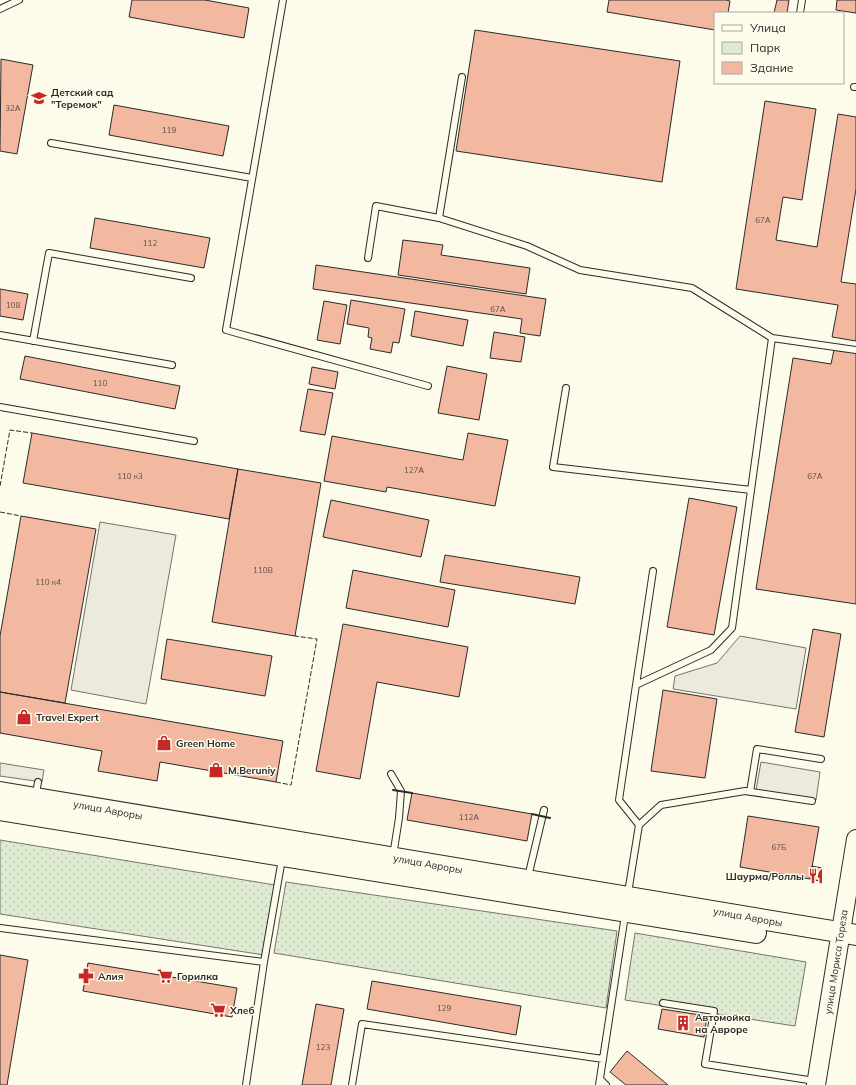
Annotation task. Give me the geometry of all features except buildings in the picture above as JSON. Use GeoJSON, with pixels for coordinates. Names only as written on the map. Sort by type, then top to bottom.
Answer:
{"type":"FeatureCollection","features":[{"type":"Feature","properties":{"kind":"main road","name":"улица Авроры"},"geometry":{"type":"LineString","coordinates":[[0,792],[37,790],[392,858],[528,880],[626,904]]}},
{"type":"Feature","properties":{"kind":"main road","name":"улица Авроры"},"geometry":{"type":"LineString","coordinates":[[0,810],[283,856],[626,904],[848,941]]}},
{"type":"Feature","properties":{"kind":"main road","name":"улица Мориса Тореза"},"geometry":{"type":"LineString","coordinates":[[817,1083],[848,941],[856,839]]}},
{"type":"Feature","properties":{"kind":"lane"},"geometry":{"type":"LineString","coordinates":[[0,9],[19,0]]}},
{"type":"Feature","properties":{"kind":"lane"},"geometry":{"type":"LineString","coordinates":[[283,0],[226,330],[428,386]]}},
{"type":"Feature","properties":{"kind":"lane"},"geometry":{"type":"LineString","coordinates":[[800,12],[802,0]]}},
{"type":"Feature","properties":{"kind":"lane"},"geometry":{"type":"LineString","coordinates":[[439,218],[462,77]]}},
{"type":"Feature","properties":{"kind":"lane"},"geometry":{"type":"LineString","coordinates":[[51,143],[252,178]]}},
{"type":"Feature","properties":{"kind":"lane"},"geometry":{"type":"LineString","coordinates":[[368,258],[376,206],[439,218],[527,246],[580,270],[692,288],[772,338],[856,350]]}},
{"type":"Feature","properties":{"kind":"lane"},"geometry":{"type":"LineString","coordinates":[[34,340],[49,253],[191,278]]}},
{"type":"Feature","properties":{"kind":"lane"},"geometry":{"type":"LineString","coordinates":[[0,335],[172,365]]}},
{"type":"Feature","properties":{"kind":"lane"},"geometry":{"type":"LineString","coordinates":[[636,685],[711,650],[732,628],[772,338]]}},
{"type":"Feature","properties":{"kind":"lane"},"geometry":{"type":"LineString","coordinates":[[566,388],[553,467],[751,490]]}},
{"type":"Feature","properties":{"kind":"lane"},"geometry":{"type":"LineString","coordinates":[[0,407],[194,442]]}},
{"type":"Feature","properties":{"kind":"lane"},"geometry":{"type":"LineString","coordinates":[[639,825],[619,800],[653,571]]}},
{"type":"Feature","properties":{"kind":"lane"},"geometry":{"type":"LineString","coordinates":[[750,792],[757,749],[821,759]]}},
{"type":"Feature","properties":{"kind":"lane"},"geometry":{"type":"LineString","coordinates":[[392,774],[401,791],[399,818],[392,858]]}},
{"type":"Feature","properties":{"kind":"lane"},"geometry":{"type":"LineString","coordinates":[[606,1085],[599,1082],[639,825],[661,805],[745,791],[812,801]]}},
{"type":"Feature","properties":{"kind":"lane"},"geometry":{"type":"LineString","coordinates":[[528,880],[544,810]]}},
{"type":"Feature","properties":{"kind":"lane"},"geometry":{"type":"LineString","coordinates":[[246,1085],[264,962],[283,856]]}},
{"type":"Feature","properties":{"kind":"lane"},"geometry":{"type":"LineString","coordinates":[[0,928],[264,962]]}},
{"type":"Feature","properties":{"kind":"lane"},"geometry":{"type":"LineString","coordinates":[[663,1002],[714,1011],[705,1064],[817,1083]]}},
{"type":"Feature","properties":{"kind":"lane"},"geometry":{"type":"LineString","coordinates":[[352,1085],[362,1024],[603,1059]]}},
{"type":"Feature","properties":{"kind":"green space"},"geometry":{"type":"Polygon","coordinates":[[[0,840],[275,885],[264,955],[0,914],[0,840]]]}},
{"type":"Feature","properties":{"kind":"green space"},"geometry":{"type":"Polygon","coordinates":[[[286,882],[617,931],[606,1008],[274,953],[286,882]]]}},
{"type":"Feature","properties":{"kind":"green space"},"geometry":{"type":"Polygon","coordinates":[[[635,933],[806,962],[795,1026],[625,1000],[635,933]]]}},
{"type":"Feature","properties":{"kind":"shaded area"},"geometry":{"type":"Polygon","coordinates":[[[100,522],[176,535],[146,704],[71,690],[100,522]]]}},
{"type":"Feature","properties":{"kind":"shaded area"},"geometry":{"type":"Polygon","coordinates":[[[740,636],[806,648],[796,709],[673,689],[675,676],[717,663],[740,636]]]}},
{"type":"Feature","properties":{"kind":"shaded area"},"geometry":{"type":"Polygon","coordinates":[[[761,762],[820,772],[816,800],[756,790],[761,762]]]}},
{"type":"Feature","properties":{"kind":"shaded area"},"geometry":{"type":"Polygon","coordinates":[[[0,763],[44,770],[42,782],[0,776],[0,763]]]}},
{"type":"Feature","properties":{"kind":"fence"},"geometry":{"type":"LineString","coordinates":[[0,486],[10,430],[32,433]]}},
{"type":"Feature","properties":{"kind":"fence"},"geometry":{"type":"LineString","coordinates":[[0,512],[21,516]]}},
{"type":"Feature","properties":{"kind":"fence"},"geometry":{"type":"LineString","coordinates":[[276,782],[291,785],[317,639],[295,636]]}},
{"type":"Feature","properties":{"kind":"wall"},"geometry":{"type":"LineString","coordinates":[[393,790],[412,793]]}},
{"type":"Feature","properties":{"kind":"wall"},"geometry":{"type":"LineString","coordinates":[[532,814],[550,818]]}},
{"type":"Feature","properties":{"kind":"place","name":"Детский сад \"Теремок\""},"geometry":{"type":"Point","coordinates":[39,98]}},
{"type":"Feature","properties":{"kind":"place","name":"Travel Expert"},"geometry":{"type":"Point","coordinates":[24,717]}},
{"type":"Feature","properties":{"kind":"place","name":"Green Home"},"geometry":{"type":"Point","coordinates":[164,743]}},
{"type":"Feature","properties":{"kind":"place","name":"M.Beruniy"},"geometry":{"type":"Point","coordinates":[216,770]}},
{"type":"Feature","properties":{"kind":"place","name":"Шаурма/Роллы"},"geometry":{"type":"Point","coordinates":[816,876]}},
{"type":"Feature","properties":{"kind":"place","name":"Алия"},"geometry":{"type":"Point","coordinates":[86,976]}},
{"type":"Feature","properties":{"kind":"place","name":"Горилка"},"geometry":{"type":"Point","coordinates":[165,976]}},
{"type":"Feature","properties":{"kind":"place","name":"Хлеб"},"geometry":{"type":"Point","coordinates":[218,1010]}},
{"type":"Feature","properties":{"kind":"place","name":"Автомойка на Авроре"},"geometry":{"type":"Point","coordinates":[683,1023]}}]}
